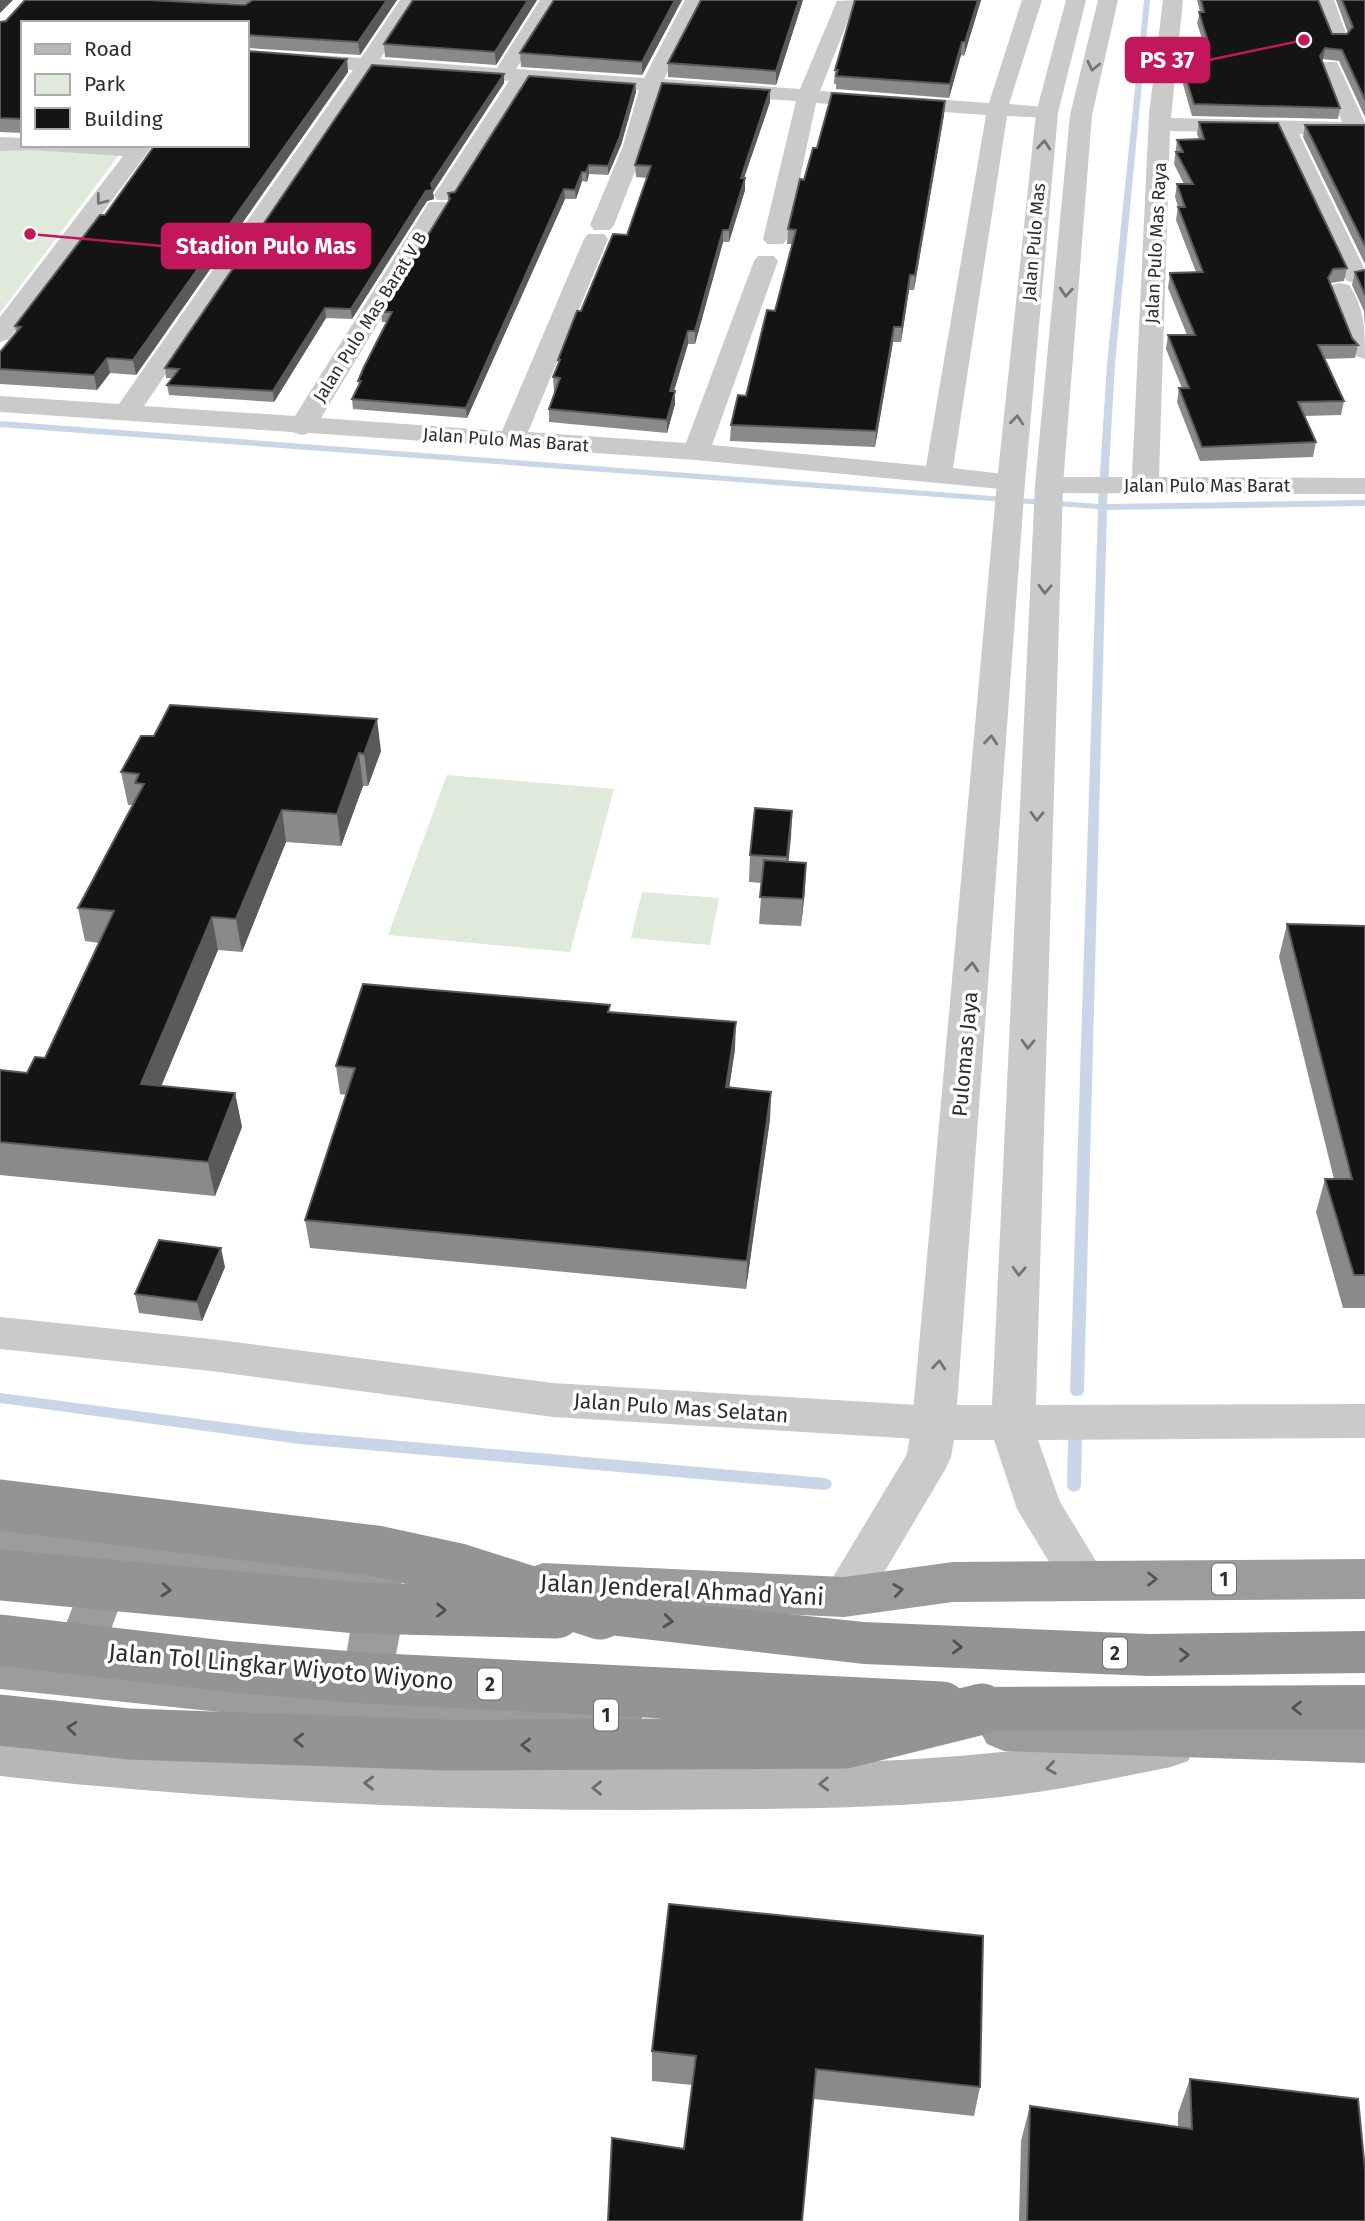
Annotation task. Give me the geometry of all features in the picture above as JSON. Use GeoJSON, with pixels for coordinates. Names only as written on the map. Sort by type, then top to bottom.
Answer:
{"type":"FeatureCollection","features":[{"type":"Feature","properties":{"kind":"highway"},"geometry":{"type":"LineString","coordinates":[[0,1505],[376,1550],[459,1569],[600,1614]]}},
{"type":"Feature","properties":{"kind":"highway","name":"Jalan Jenderal Ahmad Yani"},"geometry":{"type":"LineString","coordinates":[[0,1531],[379,1576],[844,1597],[953,1582],[1365,1579]]}},
{"type":"Feature","properties":{"kind":"highway"},"geometry":{"type":"LineString","coordinates":[[70,1676],[118,1547]]}},
{"type":"Feature","properties":{"kind":"highway","name":"2"},"geometry":{"type":"LineString","coordinates":[[0,1575],[358,1608],[600,1614],[864,1643],[1149,1655],[1365,1652]]}},
{"type":"Feature","properties":{"kind":"highway"},"geometry":{"type":"LineString","coordinates":[[363,1706],[381,1595],[379,1576]]}},
{"type":"Feature","properties":{"kind":"highway","name":"Jalan Tol Lingkar Wiyoto Wiyono"},"geometry":{"type":"LineString","coordinates":[[0,1640],[233,1667],[364,1678],[982,1709]]}},
{"type":"Feature","properties":{"kind":"highway","name":"1"},"geometry":{"type":"LineString","coordinates":[[0,1668],[363,1706],[1365,1741]]}},
{"type":"Feature","properties":{"kind":"highway","name":"2"},"geometry":{"type":"LineString","coordinates":[[982,1709],[1365,1707]]}},
{"type":"Feature","properties":{"kind":"highway"},"geometry":{"type":"LineString","coordinates":[[0,1720],[129,1734],[446,1745],[845,1743],[982,1709]]}},
{"type":"Feature","properties":{"kind":"main road","name":"1"},"geometry":{"type":"LineString","coordinates":[[0,1754],[307,1782],[574,1788],[753,1787],[991,1776],[1062,1767],[1214,1737]]}},
{"type":"Feature","properties":{"kind":"street"},"geometry":{"type":"LineString","coordinates":[[127,412],[410,0]]}},
{"type":"Feature","properties":{"kind":"street","name":"Jalan Pulo Mas Barat V B"},"geometry":{"type":"LineString","coordinates":[[302,427],[441,201],[512,75],[550,0]]}},
{"type":"Feature","properties":{"kind":"street"},"geometry":{"type":"LineString","coordinates":[[511,441],[634,146],[651,85],[695,0]]}},
{"type":"Feature","properties":{"kind":"street"},"geometry":{"type":"LineString","coordinates":[[950,477],[1001,110],[1032,0]]}},
{"type":"Feature","properties":{"kind":"street","name":"Jalan Pulo Mas"},"geometry":{"type":"LineString","coordinates":[[1007,493],[1043,112],[1076,0]]}},
{"type":"Feature","properties":{"kind":"street","name":"Jalan Pulo Mas"},"geometry":{"type":"LineString","coordinates":[[1052,495],[1081,115],[1108,0]]}},
{"type":"Feature","properties":{"kind":"street","name":"Jalan Pulo Mas Raya"},"geometry":{"type":"LineString","coordinates":[[1135,487],[1161,124],[1173,0]]}},
{"type":"Feature","properties":{"kind":"street"},"geometry":{"type":"LineString","coordinates":[[1324,0],[1338,39]]}},
{"type":"Feature","properties":{"kind":"street"},"geometry":{"type":"LineString","coordinates":[[696,452],[770,250],[807,97],[847,1]]}},
{"type":"Feature","properties":{"kind":"street"},"geometry":{"type":"LineString","coordinates":[[248,56],[1043,112]]}},
{"type":"Feature","properties":{"kind":"street"},"geometry":{"type":"LineString","coordinates":[[1161,124],[1360,129],[1330,66]]}},
{"type":"Feature","properties":{"kind":"street"},"geometry":{"type":"LineString","coordinates":[[1285,127],[1348,283],[1365,351]]}},
{"type":"Feature","properties":{"kind":"street"},"geometry":{"type":"LineString","coordinates":[[0,144],[21,145]]}},
{"type":"Feature","properties":{"kind":"street"},"geometry":{"type":"LineString","coordinates":[[106,147],[140,148]]}},
{"type":"Feature","properties":{"kind":"street"},"geometry":{"type":"LineString","coordinates":[[0,334],[140,148]]}},
{"type":"Feature","properties":{"kind":"street","name":"Jalan Pulo Mas Barat"},"geometry":{"type":"LineString","coordinates":[[0,404],[302,427],[696,452],[950,477],[1007,493]]}},
{"type":"Feature","properties":{"kind":"street","name":"Jalan Pulo Mas Barat"},"geometry":{"type":"LineString","coordinates":[[1052,495],[1135,487],[1365,486]]}},
{"type":"Feature","properties":{"kind":"street","name":"Pulomas Jaya"},"geometry":{"type":"LineString","coordinates":[[844,1597],[895,1516],[932,1440],[1007,493]]}},
{"type":"Feature","properties":{"kind":"street"},"geometry":{"type":"LineString","coordinates":[[1052,495],[1016,1438],[1040,1509],[1084,1579]]}},
{"type":"Feature","properties":{"kind":"street","name":"Jalan Pulo Mas Selatan"},"geometry":{"type":"LineString","coordinates":[[0,1333],[211,1355],[553,1400],[932,1440],[1365,1421]]}},
{"type":"Feature","properties":{"kind":"green space"},"geometry":{"type":"Polygon","coordinates":[[[0,148],[119,155],[0,313],[0,148]]]}},
{"type":"Feature","properties":{"kind":"green space"},"geometry":{"type":"Polygon","coordinates":[[[447,775],[614,789],[570,952],[388,935],[447,775]]]}},
{"type":"Feature","properties":{"kind":"green space"},"geometry":{"type":"Polygon","coordinates":[[[642,892],[719,898],[710,945],[631,938],[642,892]]]}},
{"type":"Feature","properties":{"kind":"building"},"geometry":{"type":"Polygon","coordinates":[[[25,0],[148,0],[245,5],[253,0],[387,0],[358,42],[248,35],[248,21],[21,21],[21,119],[0,118],[0,22],[6,21],[25,0]]]}},
{"type":"Feature","properties":{"kind":"building"},"geometry":{"type":"Polygon","coordinates":[[[413,0],[528,0],[495,52],[384,44],[413,0]]]}},
{"type":"Feature","properties":{"kind":"building"},"geometry":{"type":"Polygon","coordinates":[[[554,0],[675,0],[642,62],[520,53],[554,0]]]}},
{"type":"Feature","properties":{"kind":"building"},"geometry":{"type":"Polygon","coordinates":[[[701,0],[799,0],[776,71],[668,63],[701,0]]]}},
{"type":"Feature","properties":{"kind":"building"},"geometry":{"type":"Polygon","coordinates":[[[855,0],[978,0],[950,84],[836,76],[838,70],[835,70],[855,0]]]}},
{"type":"Feature","properties":{"kind":"building"},"geometry":{"type":"Polygon","coordinates":[[[1201,0],[1318,0],[1332,34],[1347,34],[1353,27],[1342,0],[1365,0],[1365,100],[1342,50],[1325,48],[1320,56],[1340,108],[1194,104],[1184,72],[1197,73],[1188,45],[1209,45],[1199,12],[1204,12],[1201,0]]]}},
{"type":"Feature","properties":{"kind":"building"},"geometry":{"type":"Polygon","coordinates":[[[248,51],[347,59],[133,360],[107,358],[94,375],[0,369],[0,352],[21,327],[15,326],[100,215],[105,215],[154,147],[248,147],[248,51]]]}},
{"type":"Feature","properties":{"kind":"building"},"geometry":{"type":"Polygon","coordinates":[[[372,65],[504,74],[431,184],[433,190],[426,191],[351,309],[325,308],[273,391],[167,385],[179,369],[165,368],[372,65]]]}},
{"type":"Feature","properties":{"kind":"building"},"geometry":{"type":"Polygon","coordinates":[[[529,76],[635,84],[608,166],[589,165],[586,172],[582,172],[575,190],[564,189],[466,408],[352,399],[361,381],[358,381],[364,367],[392,312],[381,312],[450,199],[448,193],[455,192],[529,76]]]}},
{"type":"Feature","properties":{"kind":"building"},"geometry":{"type":"Polygon","coordinates":[[[662,83],[770,90],[741,178],[745,178],[729,230],[723,230],[695,331],[688,331],[670,391],[675,391],[667,420],[549,409],[560,378],[553,377],[577,311],[581,311],[613,234],[627,235],[651,166],[635,165],[662,83]]]}},
{"type":"Feature","properties":{"kind":"building"},"geometry":{"type":"Polygon","coordinates":[[[832,93],[945,101],[915,275],[910,275],[902,327],[894,327],[876,431],[731,425],[738,395],[746,396],[767,310],[775,311],[796,230],[788,229],[800,179],[804,180],[813,148],[817,148],[832,93]]]}},
{"type":"Feature","properties":{"kind":"building"},"geometry":{"type":"Polygon","coordinates":[[[1199,122],[1278,123],[1347,268],[1333,269],[1328,278],[1352,338],[1358,345],[1318,345],[1344,401],[1298,402],[1316,442],[1202,447],[1179,388],[1189,388],[1168,335],[1195,335],[1170,273],[1203,272],[1178,207],[1185,207],[1177,184],[1193,184],[1176,152],[1183,152],[1177,140],[1204,139],[1199,122]]]}},
{"type":"Feature","properties":{"kind":"building"},"geometry":{"type":"Polygon","coordinates":[[[1305,125],[1365,125],[1365,246],[1305,125]]]}},
{"type":"Feature","properties":{"kind":"building"},"geometry":{"type":"Polygon","coordinates":[[[1365,270],[1365,295],[1355,272],[1365,270]]]}},
{"type":"Feature","properties":{"kind":"building"},"geometry":{"type":"Polygon","coordinates":[[[170,705],[377,719],[364,754],[359,753],[337,814],[282,810],[236,919],[212,917],[141,1084],[235,1093],[208,1162],[0,1142],[0,1070],[27,1073],[35,1057],[45,1058],[114,911],[78,908],[144,784],[135,783],[139,774],[121,772],[141,736],[154,736],[170,705]]]}},
{"type":"Feature","properties":{"kind":"building"},"geometry":{"type":"Polygon","coordinates":[[[755,808],[792,811],[787,857],[750,855],[755,808]]]}},
{"type":"Feature","properties":{"kind":"building"},"geometry":{"type":"Polygon","coordinates":[[[764,860],[806,863],[803,899],[760,897],[764,860]]]}},
{"type":"Feature","properties":{"kind":"building"},"geometry":{"type":"Polygon","coordinates":[[[1287,924],[1365,926],[1365,1275],[1354,1275],[1325,1179],[1352,1179],[1287,924]]]}},
{"type":"Feature","properties":{"kind":"building"},"geometry":{"type":"Polygon","coordinates":[[[363,984],[610,1005],[608,1012],[736,1022],[726,1087],[771,1092],[747,1261],[305,1220],[355,1068],[336,1066],[363,984]]]}},
{"type":"Feature","properties":{"kind":"building"},"geometry":{"type":"Polygon","coordinates":[[[159,1240],[221,1248],[197,1302],[135,1294],[159,1240]]]}},
{"type":"Feature","properties":{"kind":"building"},"geometry":{"type":"Polygon","coordinates":[[[669,1904],[983,1936],[980,2087],[816,2069],[802,2221],[608,2221],[612,2138],[684,2149],[696,2056],[652,2051],[669,1904]]]}},
{"type":"Feature","properties":{"kind":"building"},"geometry":{"type":"Polygon","coordinates":[[[1190,2079],[1358,2099],[1365,2170],[1365,2221],[1027,2221],[1030,2106],[1192,2129],[1190,2079]]]}},
{"type":"Feature","properties":{"kind":"waterway"},"geometry":{"type":"LineString","coordinates":[[1102,507],[1111,364],[1147,0]]}},
{"type":"Feature","properties":{"kind":"waterway"},"geometry":{"type":"LineString","coordinates":[[0,424],[1102,507]]}},
{"type":"Feature","properties":{"kind":"waterway"},"geometry":{"type":"LineString","coordinates":[[1102,507],[1365,503]]}},
{"type":"Feature","properties":{"kind":"waterway"},"geometry":{"type":"LineString","coordinates":[[1077,1391],[1102,507]]}},
{"type":"Feature","properties":{"kind":"waterway"},"geometry":{"type":"LineString","coordinates":[[0,1398],[299,1438],[825,1484]]}},
{"type":"Feature","properties":{"kind":"waterway"},"geometry":{"type":"LineString","coordinates":[[1074,1486],[1075,1439]]}},
{"type":"Feature","properties":{"kind":"place","name":"PS 37"},"geometry":{"type":"Point","coordinates":[1304,40]}},
{"type":"Feature","properties":{"kind":"place","name":"Stadion Pulo Mas"},"geometry":{"type":"Point","coordinates":[30,234]}}]}
